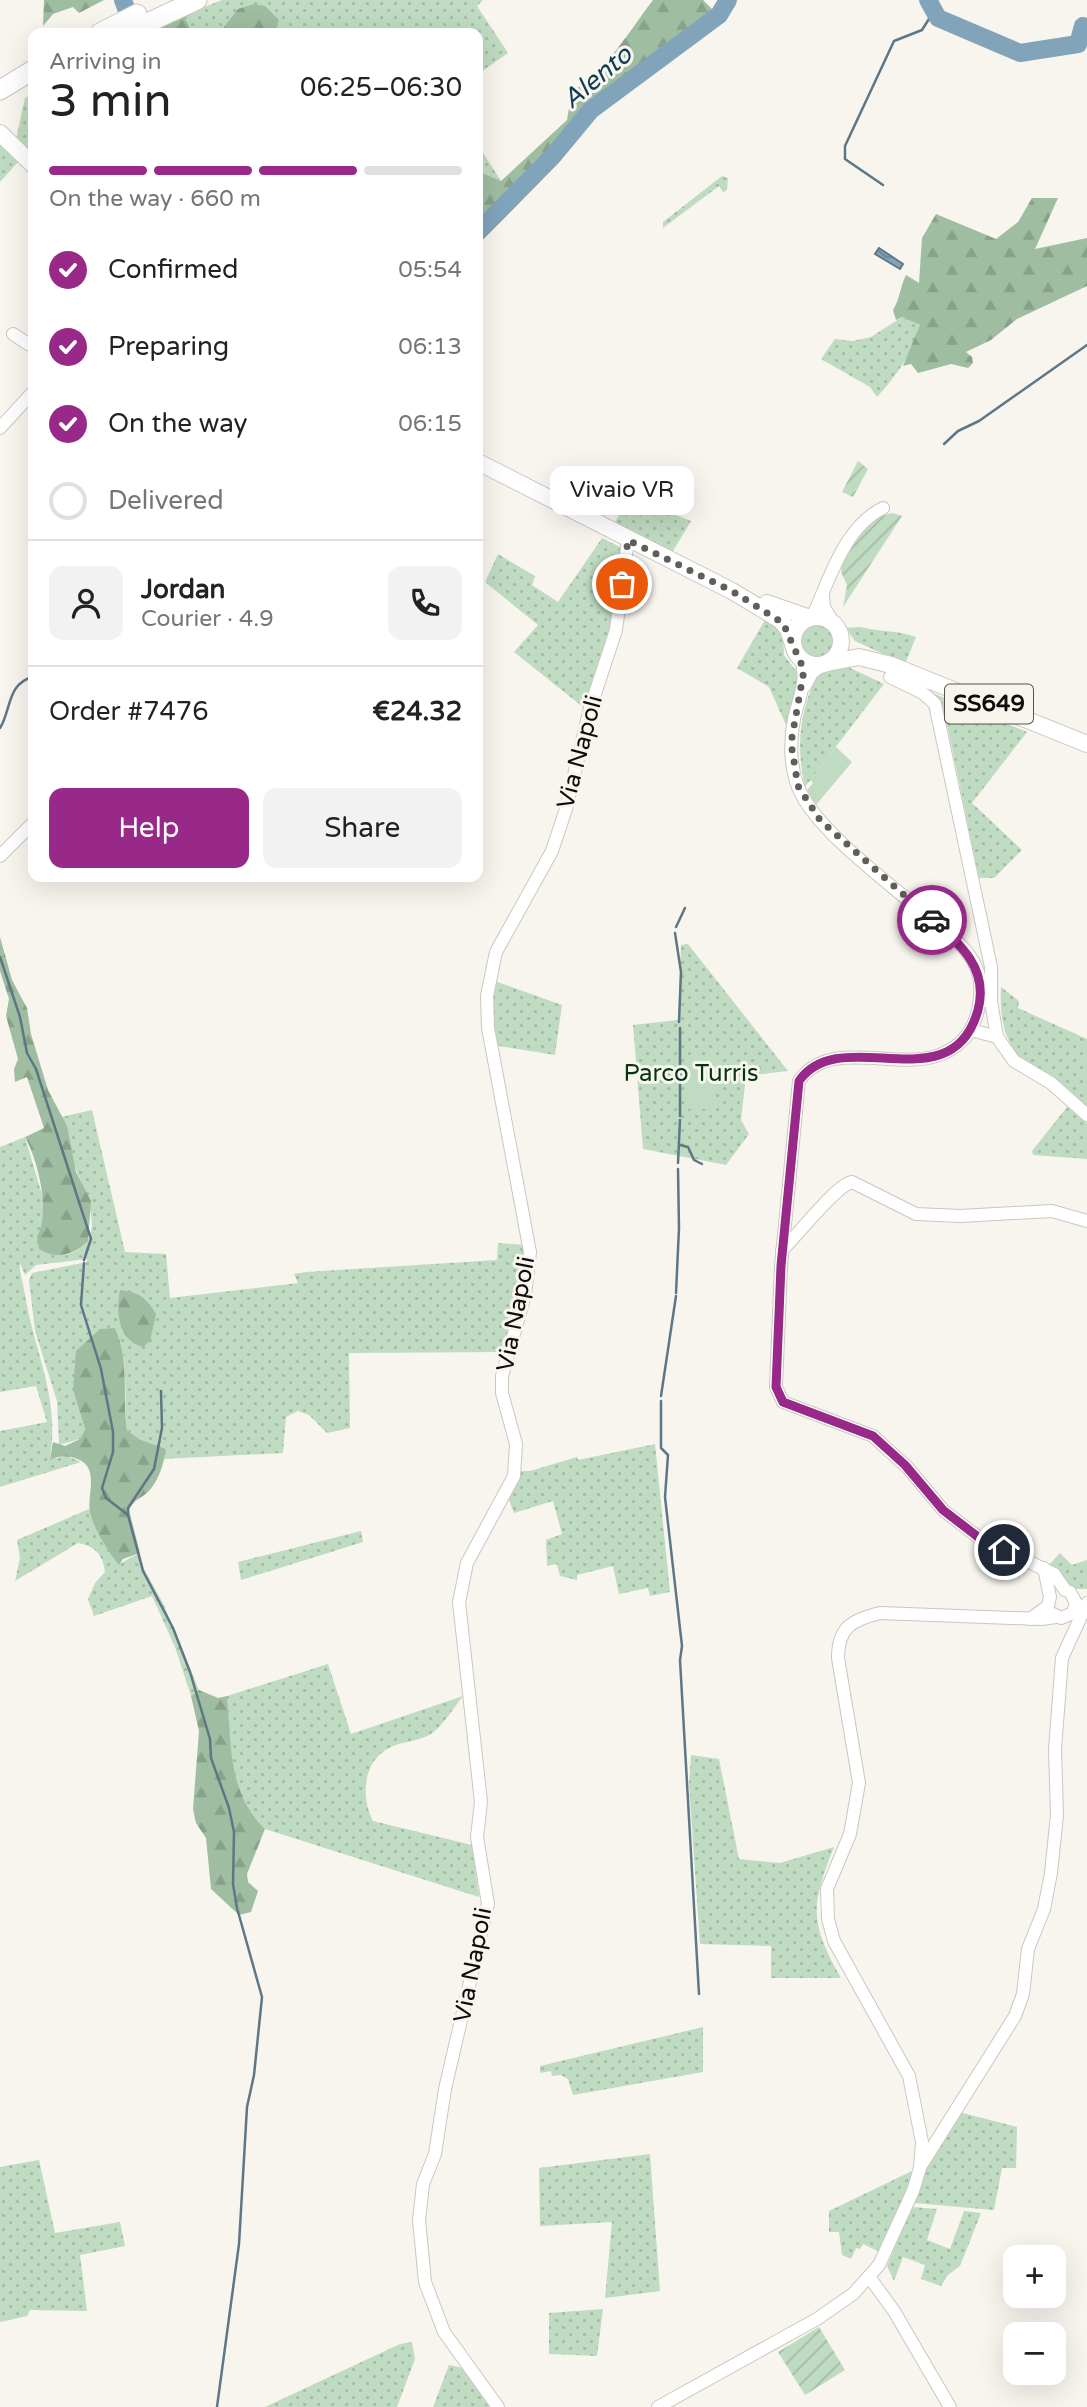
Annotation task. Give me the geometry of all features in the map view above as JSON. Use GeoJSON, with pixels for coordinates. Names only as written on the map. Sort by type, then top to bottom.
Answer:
{"type":"FeatureCollection","features":[{"type":"Feature","properties":{"kind":"highway"},"geometry":{"type":"LineString","coordinates":[[110,28],[167,0]]}},
{"type":"Feature","properties":{"kind":"highway"},"geometry":{"type":"LineString","coordinates":[[137,28],[197,0]]}},
{"type":"Feature","properties":{"kind":"highway"},"geometry":{"type":"LineString","coordinates":[[0,90],[28,73]]}},
{"type":"Feature","properties":{"kind":"highway"},"geometry":{"type":"LineString","coordinates":[[0,105],[28,88]]}},
{"type":"Feature","properties":{"kind":"main road"},"geometry":{"type":"LineString","coordinates":[[0,133],[28,159]]}},
{"type":"Feature","properties":{"kind":"main road","name":"SS649"},"geometry":{"type":"LineString","coordinates":[[483,465],[732,591],[780,620],[788,629],[797,651],[810,664],[825,664],[859,657],[1087,744]]}},
{"type":"Feature","properties":{"kind":"main road","name":"SS649"},"geometry":{"type":"LineString","coordinates":[[732,591],[836,626],[850,641],[890,671]]}},
{"type":"Feature","properties":{"kind":"main road"},"geometry":{"type":"LineString","coordinates":[[797,651],[797,628],[811,617]]}},
{"type":"Feature","properties":{"kind":"main road"},"geometry":{"type":"LineString","coordinates":[[825,664],[833,659],[841,645],[836,626]]}},
{"type":"Feature","properties":{"kind":"street"},"geometry":{"type":"LineString","coordinates":[[13,334],[28,344]]}},
{"type":"Feature","properties":{"kind":"street"},"geometry":{"type":"LineString","coordinates":[[0,428],[28,397]]}},
{"type":"Feature","properties":{"kind":"street"},"geometry":{"type":"LineString","coordinates":[[811,617],[824,588],[862,522],[883,508]]}},
{"type":"Feature","properties":{"kind":"street","name":"Via Napoli"},"geometry":{"type":"LineString","coordinates":[[498,2407],[450,2346],[444,2332],[425,2282],[419,2220],[424,2184],[435,2154],[445,2089],[488,1904],[477,1837],[481,1802],[474,1718],[462,1645],[460,1591],[467,1563],[514,1476],[516,1444],[502,1393],[502,1376],[530,1270],[528,1229],[488,1028],[487,996],[496,952],[552,850],[566,809],[589,712],[616,629],[628,540]]}},
{"type":"Feature","properties":{"kind":"street"},"geometry":{"type":"LineString","coordinates":[[824,588],[824,607],[836,626]]}},
{"type":"Feature","properties":{"kind":"street"},"geometry":{"type":"LineString","coordinates":[[797,651],[805,677],[791,743],[798,786],[808,805],[838,837],[962,945],[978,973],[997,1037],[1014,1061],[1044,1078],[1087,1115]]}},
{"type":"Feature","properties":{"kind":"street"},"geometry":{"type":"LineString","coordinates":[[801,696],[810,676],[825,664]]}},
{"type":"Feature","properties":{"kind":"street"},"geometry":{"type":"LineString","coordinates":[[890,671],[935,704],[991,967],[986,1001],[964,1040],[941,1055],[926,1058],[836,1058],[807,1069],[799,1081],[782,1250],[776,1387],[780,1398],[873,1436],[905,1465],[943,1510],[978,1537],[1054,1573],[1076,1606],[1071,1615],[1058,1618],[880,1614],[854,1619],[845,1626],[838,1646],[859,1784],[850,1834],[827,1889],[828,1919],[834,1941],[909,2076],[921,2123],[920,2168]]}},
{"type":"Feature","properties":{"kind":"street"},"geometry":{"type":"LineString","coordinates":[[0,856],[28,828]]}},
{"type":"Feature","properties":{"kind":"street"},"geometry":{"type":"LineString","coordinates":[[971,1030],[997,1037]]}},
{"type":"Feature","properties":{"kind":"street"},"geometry":{"type":"LineString","coordinates":[[782,1250],[826,1202],[846,1183],[852,1182],[916,1214],[960,1216],[1052,1211],[1087,1221]]}},
{"type":"Feature","properties":{"kind":"street"},"geometry":{"type":"LineString","coordinates":[[1044,1568],[1049,1601],[1058,1618],[1072,1632]]}},
{"type":"Feature","properties":{"kind":"street"},"geometry":{"type":"LineString","coordinates":[[1029,1619],[1055,1592],[1087,1590]]}},
{"type":"Feature","properties":{"kind":"street"},"geometry":{"type":"LineString","coordinates":[[658,2407],[828,2312],[870,2278],[901,2220],[920,2168],[1014,2016],[1023,1994],[1028,1949],[1044,1909],[1051,1873],[1057,1815],[1055,1749],[1061,1667],[1072,1632],[1087,1603]]}},
{"type":"Feature","properties":{"kind":"street"},"geometry":{"type":"LineString","coordinates":[[870,2278],[894,2311],[950,2407]]}},
{"type":"Feature","properties":{"kind":"green space"},"geometry":{"type":"Polygon","coordinates":[[[44,0],[104,0],[79,13],[73,7],[53,14],[43,26],[44,0]]]}},
{"type":"Feature","properties":{"kind":"green space"},"geometry":{"type":"Polygon","coordinates":[[[222,0],[483,0],[477,6],[508,53],[483,70],[483,28],[190,28],[183,15],[222,0]]]}},
{"type":"Feature","properties":{"kind":"green space"},"geometry":{"type":"Polygon","coordinates":[[[653,0],[703,0],[717,14],[591,107],[550,157],[510,192],[483,221],[483,173],[501,181],[567,120],[572,90],[594,76],[653,0]]]}},
{"type":"Feature","properties":{"kind":"green space"},"geometry":{"type":"Polygon","coordinates":[[[254,4],[265,6],[279,20],[277,28],[224,28],[238,9],[254,4]]]}},
{"type":"Feature","properties":{"kind":"green space"},"geometry":{"type":"Polygon","coordinates":[[[183,15],[190,28],[156,28],[183,15]]]}},
{"type":"Feature","properties":{"kind":"green space"},"geometry":{"type":"Polygon","coordinates":[[[28,96],[28,150],[16,139],[25,98],[28,96]]]}},
{"type":"Feature","properties":{"kind":"green space"},"geometry":{"type":"Polygon","coordinates":[[[0,143],[19,161],[0,182],[0,143]]]}},
{"type":"Feature","properties":{"kind":"green space"},"geometry":{"type":"Polygon","coordinates":[[[483,153],[501,181],[483,173],[483,153]]]}},
{"type":"Feature","properties":{"kind":"green space"},"geometry":{"type":"Polygon","coordinates":[[[722,176],[728,178],[727,190],[723,192],[719,186],[663,228],[663,222],[722,176]]]}},
{"type":"Feature","properties":{"kind":"green space"},"geometry":{"type":"Polygon","coordinates":[[[1032,198],[1058,198],[1035,249],[1087,238],[1087,286],[1017,319],[991,340],[966,352],[972,357],[973,363],[968,368],[951,364],[918,373],[911,364],[903,366],[920,325],[902,317],[896,320],[893,310],[906,275],[919,283],[922,238],[936,214],[996,239],[1018,222],[1032,198]]]}},
{"type":"Feature","properties":{"kind":"green space"},"geometry":{"type":"Polygon","coordinates":[[[902,317],[920,325],[903,364],[877,397],[870,387],[821,359],[835,339],[852,341],[871,337],[902,317]]]}},
{"type":"Feature","properties":{"kind":"green space"},"geometry":{"type":"Polygon","coordinates":[[[858,461],[868,469],[853,497],[842,492],[858,461]]]}},
{"type":"Feature","properties":{"kind":"green space"},"geometry":{"type":"Polygon","coordinates":[[[642,501],[691,521],[670,556],[613,526],[624,505],[642,501]]]}},
{"type":"Feature","properties":{"kind":"green space"},"geometry":{"type":"Polygon","coordinates":[[[893,513],[902,516],[843,607],[847,585],[841,572],[842,565],[868,526],[893,513]]]}},
{"type":"Feature","properties":{"kind":"green space"},"geometry":{"type":"Polygon","coordinates":[[[602,538],[622,548],[612,632],[588,711],[514,652],[538,625],[485,582],[498,554],[535,576],[532,585],[558,602],[602,538]]]}},
{"type":"Feature","properties":{"kind":"green space"},"geometry":{"type":"Polygon","coordinates":[[[765,620],[783,631],[784,655],[800,676],[786,725],[769,687],[737,668],[765,620]]]}},
{"type":"Feature","properties":{"kind":"green space"},"geometry":{"type":"Polygon","coordinates":[[[818,624],[830,629],[835,641],[830,653],[818,658],[806,653],[801,641],[806,629],[818,624]]]}},
{"type":"Feature","properties":{"kind":"green space"},"geometry":{"type":"Polygon","coordinates":[[[860,627],[916,637],[905,664],[855,641],[846,628],[860,627]]]}},
{"type":"Feature","properties":{"kind":"green space"},"geometry":{"type":"Polygon","coordinates":[[[844,665],[884,684],[805,787],[800,744],[806,703],[817,675],[844,665]]]}},
{"type":"Feature","properties":{"kind":"green space"},"geometry":{"type":"Polygon","coordinates":[[[925,690],[1027,732],[972,803],[1022,850],[994,878],[979,878],[947,724],[937,702],[925,690]]]}},
{"type":"Feature","properties":{"kind":"green space"},"geometry":{"type":"Polygon","coordinates":[[[836,747],[852,762],[816,805],[807,790],[813,783],[810,780],[836,747]]]}},
{"type":"Feature","properties":{"kind":"green space"},"geometry":{"type":"Polygon","coordinates":[[[0,937],[12,980],[27,1008],[31,1034],[48,1090],[67,1126],[76,1172],[91,1201],[88,1241],[71,1253],[59,1255],[39,1249],[37,1236],[41,1226],[43,1201],[38,1173],[25,1137],[44,1128],[27,1077],[15,1082],[14,1069],[18,1059],[6,1016],[9,999],[0,971],[0,937]]]}},
{"type":"Feature","properties":{"kind":"green space","name":"Parco Turris"},"geometry":{"type":"Polygon","coordinates":[[[688,944],[788,1071],[746,1076],[741,1120],[749,1134],[726,1165],[643,1149],[633,1025],[678,1020],[681,945],[688,944]]]}},
{"type":"Feature","properties":{"kind":"green space"},"geometry":{"type":"Polygon","coordinates":[[[492,980],[562,1005],[555,1055],[493,1045],[492,980]]]}},
{"type":"Feature","properties":{"kind":"green space"},"geometry":{"type":"Polygon","coordinates":[[[1001,987],[1019,1001],[1018,1008],[1087,1039],[1087,1107],[1035,1072],[1012,1047],[1005,1032],[1001,1012],[1001,987]]]}},
{"type":"Feature","properties":{"kind":"green space"},"geometry":{"type":"Polygon","coordinates":[[[686,1059],[712,1059],[712,1109],[685,1109],[686,1059]]]}},
{"type":"Feature","properties":{"kind":"green space"},"geometry":{"type":"Polygon","coordinates":[[[1067,1107],[1087,1123],[1087,1159],[1033,1155],[1032,1151],[1067,1107]]]}},
{"type":"Feature","properties":{"kind":"green space"},"geometry":{"type":"Polygon","coordinates":[[[92,1110],[125,1252],[166,1254],[170,1298],[298,1283],[294,1274],[306,1272],[497,1260],[498,1243],[527,1245],[529,1263],[505,1352],[349,1353],[350,1428],[327,1433],[309,1415],[298,1411],[286,1417],[283,1453],[164,1459],[166,1449],[139,1439],[127,1430],[123,1353],[115,1328],[73,1390],[85,1429],[80,1439],[59,1445],[57,1401],[35,1331],[29,1280],[32,1273],[87,1262],[87,1259],[36,1265],[25,1275],[20,1263],[29,1316],[49,1395],[52,1416],[50,1459],[67,1456],[81,1462],[0,1487],[0,1431],[47,1422],[36,1386],[0,1392],[0,1147],[25,1137],[45,1205],[43,1226],[66,1255],[81,1248],[89,1238],[92,1226],[91,1212],[61,1117],[92,1110]]]}},
{"type":"Feature","properties":{"kind":"green space"},"geometry":{"type":"Polygon","coordinates":[[[120,1290],[141,1296],[156,1314],[150,1341],[143,1347],[128,1338],[120,1324],[120,1290]]]}},
{"type":"Feature","properties":{"kind":"green space"},"geometry":{"type":"Polygon","coordinates":[[[115,1328],[124,1366],[127,1430],[139,1439],[166,1449],[156,1482],[129,1510],[140,1553],[123,1559],[119,1565],[92,1519],[89,1504],[91,1480],[87,1466],[71,1457],[50,1460],[53,1442],[65,1446],[80,1439],[85,1429],[73,1390],[76,1351],[100,1329],[115,1328]]]}},
{"type":"Feature","properties":{"kind":"green space"},"geometry":{"type":"Polygon","coordinates":[[[655,1444],[670,1592],[650,1596],[648,1588],[619,1594],[613,1566],[577,1575],[577,1580],[560,1576],[557,1564],[547,1566],[546,1540],[562,1534],[553,1501],[514,1513],[509,1500],[519,1471],[530,1471],[577,1457],[578,1460],[655,1444]]]}},
{"type":"Feature","properties":{"kind":"green space"},"geometry":{"type":"Polygon","coordinates":[[[89,1509],[104,1544],[119,1564],[140,1553],[144,1569],[163,1603],[199,1690],[191,1696],[175,1647],[152,1596],[94,1616],[88,1599],[95,1583],[105,1572],[100,1556],[89,1546],[78,1543],[15,1581],[20,1558],[17,1540],[89,1509]]]}},
{"type":"Feature","properties":{"kind":"green space"},"geometry":{"type":"Polygon","coordinates":[[[361,1531],[363,1542],[241,1580],[238,1562],[361,1531]]]}},
{"type":"Feature","properties":{"kind":"green space"},"geometry":{"type":"Polygon","coordinates":[[[1060,1553],[1072,1565],[1087,1560],[1087,1589],[1074,1589],[1049,1565],[1060,1553]]]}},
{"type":"Feature","properties":{"kind":"green space"},"geometry":{"type":"Polygon","coordinates":[[[328,1664],[351,1734],[463,1696],[431,1734],[394,1746],[380,1754],[369,1771],[366,1791],[373,1821],[472,1845],[479,1897],[265,1829],[253,1814],[237,1783],[233,1767],[227,1696],[328,1664]]]}},
{"type":"Feature","properties":{"kind":"green space"},"geometry":{"type":"Polygon","coordinates":[[[199,1690],[218,1698],[227,1696],[231,1750],[238,1783],[244,1799],[265,1829],[247,1874],[248,1882],[258,1891],[251,1912],[239,1915],[211,1889],[206,1838],[196,1823],[193,1809],[199,1731],[191,1696],[199,1690]]]}},
{"type":"Feature","properties":{"kind":"green space"},"geometry":{"type":"Polygon","coordinates":[[[691,1755],[719,1759],[739,1859],[780,1863],[834,1847],[821,1884],[817,1914],[823,1942],[841,1978],[771,1978],[771,1946],[700,1944],[689,1784],[691,1755]]]}},
{"type":"Feature","properties":{"kind":"green space"},"geometry":{"type":"Polygon","coordinates":[[[703,2027],[703,2072],[573,2095],[568,2079],[561,2075],[552,2076],[551,2071],[540,2073],[540,2066],[703,2027]]]}},
{"type":"Feature","properties":{"kind":"green space"},"geometry":{"type":"Polygon","coordinates":[[[959,2112],[1017,2127],[1016,2168],[1002,2168],[994,2210],[914,2203],[924,2166],[959,2112]]]}},
{"type":"Feature","properties":{"kind":"green space"},"geometry":{"type":"Polygon","coordinates":[[[650,2154],[660,2291],[605,2298],[612,2222],[540,2226],[539,2168],[650,2154]]]}},
{"type":"Feature","properties":{"kind":"green space"},"geometry":{"type":"Polygon","coordinates":[[[39,2160],[55,2233],[120,2222],[125,2246],[80,2255],[87,2311],[30,2310],[27,2316],[0,2322],[0,2167],[39,2160]]]}},
{"type":"Feature","properties":{"kind":"green space"},"geometry":{"type":"Polygon","coordinates":[[[914,2170],[907,2196],[880,2252],[863,2244],[860,2249],[856,2248],[851,2259],[842,2255],[839,2232],[829,2232],[829,2211],[914,2170]]]}},
{"type":"Feature","properties":{"kind":"green space"},"geometry":{"type":"Polygon","coordinates":[[[912,2207],[937,2209],[927,2240],[950,2249],[964,2211],[981,2213],[960,2266],[948,2275],[941,2286],[921,2279],[925,2265],[903,2257],[894,2281],[887,2266],[912,2207]]]}},
{"type":"Feature","properties":{"kind":"green space"},"geometry":{"type":"Polygon","coordinates":[[[603,2309],[597,2356],[549,2354],[549,2313],[603,2309]]]}},
{"type":"Feature","properties":{"kind":"green space"},"geometry":{"type":"Polygon","coordinates":[[[819,2327],[845,2370],[805,2395],[778,2352],[819,2327]]]}},
{"type":"Feature","properties":{"kind":"green space"},"geometry":{"type":"Polygon","coordinates":[[[412,2342],[415,2359],[397,2407],[265,2407],[400,2344],[412,2342]]]}},
{"type":"Feature","properties":{"kind":"green space"},"geometry":{"type":"Polygon","coordinates":[[[449,2365],[463,2368],[489,2407],[433,2407],[449,2365]]]}},
{"type":"Feature","properties":{"kind":"water"},"geometry":{"type":"Polygon","coordinates":[[[879,248],[903,264],[900,269],[875,254],[879,248]]]}},
{"type":"Feature","properties":{"kind":"waterway","name":"Alento"},"geometry":{"type":"LineString","coordinates":[[123,0],[133,28]]}},
{"type":"Feature","properties":{"kind":"waterway","name":"Alento"},"geometry":{"type":"LineString","coordinates":[[483,227],[552,157],[591,110],[719,15],[728,0]]}},
{"type":"Feature","properties":{"kind":"waterway","name":"Alento"},"geometry":{"type":"LineString","coordinates":[[928,0],[938,18],[1020,53],[1078,44],[1083,26],[1087,27]]}},
{"type":"Feature","properties":{"kind":"waterway"},"geometry":{"type":"LineString","coordinates":[[883,185],[845,159],[845,146],[894,41],[922,30],[934,11]]}},
{"type":"Feature","properties":{"kind":"waterway"},"geometry":{"type":"LineString","coordinates":[[944,444],[958,431],[979,421],[1087,345]]}},
{"type":"Feature","properties":{"kind":"waterway"},"geometry":{"type":"LineString","coordinates":[[0,728],[14,691],[28,679]]}},
{"type":"Feature","properties":{"kind":"waterway"},"geometry":{"type":"LineString","coordinates":[[676,927],[685,908]]}},
{"type":"Feature","properties":{"kind":"waterway"},"geometry":{"type":"LineString","coordinates":[[675,933],[681,972],[679,1022]]}},
{"type":"Feature","properties":{"kind":"waterway"},"geometry":{"type":"LineString","coordinates":[[0,957],[20,1017],[27,1053],[36,1069],[91,1239],[84,1260]]}},
{"type":"Feature","properties":{"kind":"waterway"},"geometry":{"type":"LineString","coordinates":[[680,1028],[680,1116]]}},
{"type":"Feature","properties":{"kind":"waterway"},"geometry":{"type":"LineString","coordinates":[[678,1163],[680,1120]]}},
{"type":"Feature","properties":{"kind":"waterway"},"geometry":{"type":"LineString","coordinates":[[680,1145],[688,1147],[694,1160],[702,1164]]}},
{"type":"Feature","properties":{"kind":"waterway"},"geometry":{"type":"LineString","coordinates":[[676,1293],[678,1169]]}},
{"type":"Feature","properties":{"kind":"waterway"},"geometry":{"type":"LineString","coordinates":[[84,1263],[81,1305],[101,1369],[113,1432],[113,1452],[102,1488],[106,1498],[128,1515],[143,1571],[173,1628],[190,1672],[210,1739],[211,1758],[229,1808],[234,1832],[233,1884],[237,1908],[262,1997],[254,2075],[247,2107],[239,2244],[217,2407]]}},
{"type":"Feature","properties":{"kind":"waterway"},"geometry":{"type":"LineString","coordinates":[[661,1396],[676,1296]]}},
{"type":"Feature","properties":{"kind":"waterway"},"geometry":{"type":"LineString","coordinates":[[128,1515],[128,1508],[154,1469],[162,1428],[161,1391]]}},
{"type":"Feature","properties":{"kind":"waterway"},"geometry":{"type":"LineString","coordinates":[[661,1401],[661,1448],[668,1455],[665,1497],[682,1646],[680,1660],[699,1994]]}},
{"type":"Feature","properties":{"kind":"way so far"},"geometry":{"type":"LineString","coordinates":[[622,584],[628,540],[732,591],[783,623],[803,663],[805,677],[791,743],[792,765],[798,786],[820,820],[932,920]]}},
{"type":"Feature","properties":{"kind":"place","name":"Vivaio VR"},"geometry":{"type":"Point","coordinates":[622,584]}},
{"type":"Feature","properties":{"kind":"route"},"geometry":{"type":"LineString","coordinates":[[932,920],[962,945],[978,973],[980,1004],[975,1023],[964,1040],[941,1055],[926,1058],[836,1058],[807,1069],[799,1081],[781,1266],[776,1387],[783,1402],[843,1422],[873,1436],[905,1465],[943,1510],[978,1537],[1004,1550]]}}]}
